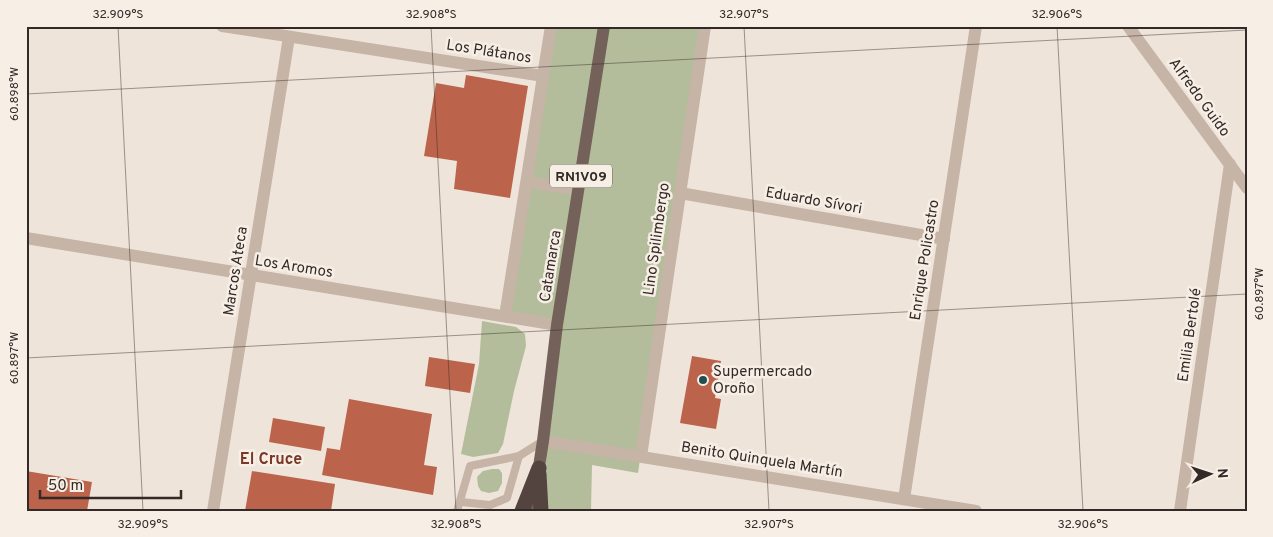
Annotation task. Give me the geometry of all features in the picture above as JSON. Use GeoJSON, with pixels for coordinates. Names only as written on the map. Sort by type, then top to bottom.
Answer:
{"type":"FeatureCollection","features":[{"type":"Feature","properties":{"kind":"highway"},"geometry":{"type":"LineString","coordinates":[[522,511],[539,468]]}},
{"type":"Feature","properties":{"kind":"highway"},"geometry":{"type":"LineString","coordinates":[[539,468],[541,511]]}},
{"type":"Feature","properties":{"kind":"main road","name":"Catamarca"},"geometry":{"type":"LineString","coordinates":[[532,511],[543,441],[557,325],[604,26]]}},
{"type":"Feature","properties":{"kind":"street","name":"Los Plátanos"},"geometry":{"type":"LineString","coordinates":[[222,26],[544,76]]}},
{"type":"Feature","properties":{"kind":"street"},"geometry":{"type":"LineString","coordinates":[[505,316],[551,26]]}},
{"type":"Feature","properties":{"kind":"street","name":"Lino Spilimbergo"},"geometry":{"type":"LineString","coordinates":[[641,456],[705,26]]}},
{"type":"Feature","properties":{"kind":"street","name":"Enrique Policastro"},"geometry":{"type":"LineString","coordinates":[[904,499],[976,26]]}},
{"type":"Feature","properties":{"kind":"street","name":"Alfredo Guido"},"geometry":{"type":"LineString","coordinates":[[1128,26],[1247,188]]}},
{"type":"Feature","properties":{"kind":"street","name":"Marcos Ateca"},"geometry":{"type":"LineString","coordinates":[[213,511],[289,37]]}},
{"type":"Feature","properties":{"kind":"street","name":"Emilia Bertolé"},"geometry":{"type":"LineString","coordinates":[[1180,511],[1230,164]]}},
{"type":"Feature","properties":{"kind":"street"},"geometry":{"type":"LineString","coordinates":[[527,182],[578,190]]}},
{"type":"Feature","properties":{"kind":"street","name":"Eduardo Sívori"},"geometry":{"type":"LineString","coordinates":[[680,193],[944,239]]}},
{"type":"Feature","properties":{"kind":"street","name":"Los Aromos"},"geometry":{"type":"LineString","coordinates":[[26,238],[557,325]]}},
{"type":"Feature","properties":{"kind":"street","name":"Benito Quinquela Martín"},"geometry":{"type":"LineString","coordinates":[[543,441],[976,511]]}},
{"type":"Feature","properties":{"kind":"lane"},"geometry":{"type":"LineString","coordinates":[[457,511],[470,466],[519,456],[543,441]]}},
{"type":"Feature","properties":{"kind":"lane"},"geometry":{"type":"LineString","coordinates":[[461,502],[490,504],[507,498],[519,456]]}},
{"type":"Feature","properties":{"kind":"green space"},"geometry":{"type":"Polygon","coordinates":[[[551,26],[705,26],[638,473],[592,465],[591,511],[541,511],[557,325],[505,316],[551,26]]]}},
{"type":"Feature","properties":{"kind":"green space"},"geometry":{"type":"Polygon","coordinates":[[[482,321],[516,327],[525,334],[526,346],[503,444],[498,453],[473,457],[461,454],[479,364],[482,321]]]}},
{"type":"Feature","properties":{"kind":"green space"},"geometry":{"type":"Polygon","coordinates":[[[499,469],[502,473],[502,483],[498,491],[489,493],[481,491],[478,486],[477,477],[483,471],[499,469]]]}},
{"type":"Feature","properties":{"kind":"building"},"geometry":{"type":"Polygon","coordinates":[[[466,75],[528,86],[510,198],[454,189],[457,161],[424,156],[436,83],[464,88],[466,75]]]}},
{"type":"Feature","properties":{"kind":"building","name":"Supermercado Oroño"},"geometry":{"type":"Polygon","coordinates":[[[692,356],[721,361],[715,398],[721,399],[716,429],[680,423],[692,356]]]}},
{"type":"Feature","properties":{"kind":"building"},"geometry":{"type":"Polygon","coordinates":[[[429,357],[475,364],[470,393],[425,386],[429,357]]]}},
{"type":"Feature","properties":{"kind":"building"},"geometry":{"type":"Polygon","coordinates":[[[349,399],[432,414],[424,465],[437,467],[433,495],[322,475],[327,448],[340,450],[349,399]]]}},
{"type":"Feature","properties":{"kind":"building"},"geometry":{"type":"Polygon","coordinates":[[[273,418],[325,427],[321,451],[269,442],[273,418]]]}},
{"type":"Feature","properties":{"kind":"building"},"geometry":{"type":"Polygon","coordinates":[[[26,471],[92,482],[87,511],[26,511],[26,471]]]}},
{"type":"Feature","properties":{"kind":"building"},"geometry":{"type":"Polygon","coordinates":[[[252,471],[335,484],[331,511],[245,511],[252,471]]]}},
{"type":"Feature","properties":{"kind":"place","name":"Supermercado Oroño"},"geometry":{"type":"Point","coordinates":[703,380]}},
{"type":"Feature","properties":{"kind":"district","name":"El Cruce"},"geometry":{"type":"Point","coordinates":[271,458]}}]}
